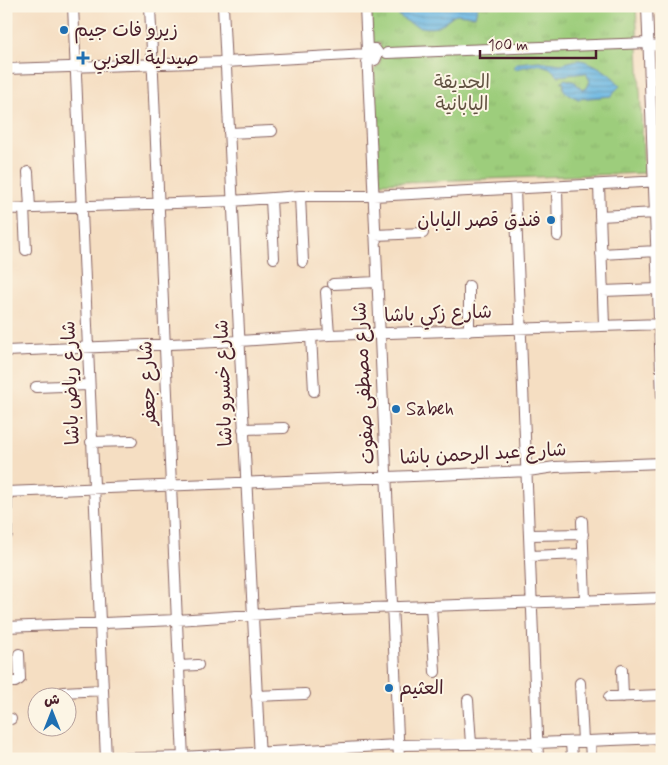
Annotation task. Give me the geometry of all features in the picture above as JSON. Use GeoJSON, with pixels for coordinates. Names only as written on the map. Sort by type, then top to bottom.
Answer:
{"type":"FeatureCollection","features":[{"type":"Feature","properties":{"kind":"street","name":"شارع رياض باشا"},"geometry":{"type":"LineString","coordinates":[[73,6],[88,385],[106,759]]}},
{"type":"Feature","properties":{"kind":"street","name":"شارع جعفر"},"geometry":{"type":"LineString","coordinates":[[150,6],[182,758]]}},
{"type":"Feature","properties":{"kind":"street","name":"شارع خسرو باشا"},"geometry":{"type":"LineString","coordinates":[[223,6],[259,756]]}},
{"type":"Feature","properties":{"kind":"street","name":"شارع مصطفى صفوت"},"geometry":{"type":"LineString","coordinates":[[365,6],[399,759]]}},
{"type":"Feature","properties":{"kind":"street"},"geometry":{"type":"LineString","coordinates":[[647,6],[658,181],[656,213],[662,397]]}},
{"type":"Feature","properties":{"kind":"street"},"geometry":{"type":"LineString","coordinates":[[6,70],[226,62],[367,54],[373,48],[382,53],[662,45]]}},
{"type":"Feature","properties":{"kind":"street"},"geometry":{"type":"LineString","coordinates":[[229,132],[272,131]]}},
{"type":"Feature","properties":{"kind":"street"},"geometry":{"type":"LineString","coordinates":[[26,250],[28,172]]}},
{"type":"Feature","properties":{"kind":"street"},"geometry":{"type":"LineString","coordinates":[[6,209],[232,201],[300,196],[373,196],[658,181]]}},
{"type":"Feature","properties":{"kind":"street"},"geometry":{"type":"LineString","coordinates":[[599,185],[604,325]]}},
{"type":"Feature","properties":{"kind":"street"},"geometry":{"type":"LineString","coordinates":[[557,187],[558,236]]}},
{"type":"Feature","properties":{"kind":"street"},"geometry":{"type":"LineString","coordinates":[[515,189],[528,471],[531,602],[538,759]]}},
{"type":"Feature","properties":{"kind":"street"},"geometry":{"type":"LineString","coordinates":[[300,196],[303,262]]}},
{"type":"Feature","properties":{"kind":"street"},"geometry":{"type":"LineString","coordinates":[[271,199],[274,258]]}},
{"type":"Feature","properties":{"kind":"street"},"geometry":{"type":"LineString","coordinates":[[600,216],[656,213]]}},
{"type":"Feature","properties":{"kind":"street"},"geometry":{"type":"LineString","coordinates":[[374,235],[423,233]]}},
{"type":"Feature","properties":{"kind":"street"},"geometry":{"type":"LineString","coordinates":[[602,254],[657,251]]}},
{"type":"Feature","properties":{"kind":"street"},"geometry":{"type":"LineString","coordinates":[[333,284],[377,282]]}},
{"type":"Feature","properties":{"kind":"street"},"geometry":{"type":"LineString","coordinates":[[468,286],[469,330]]}},
{"type":"Feature","properties":{"kind":"street"},"geometry":{"type":"LineString","coordinates":[[603,291],[658,289]]}},
{"type":"Feature","properties":{"kind":"street"},"geometry":{"type":"LineString","coordinates":[[326,292],[329,335]]}},
{"type":"Feature","properties":{"kind":"street","name":"شارع زكي باشا"},"geometry":{"type":"LineString","coordinates":[[6,350],[329,335],[661,324]]}},
{"type":"Feature","properties":{"kind":"street"},"geometry":{"type":"LineString","coordinates":[[311,336],[314,391]]}},
{"type":"Feature","properties":{"kind":"street"},"geometry":{"type":"LineString","coordinates":[[36,386],[88,385]]}},
{"type":"Feature","properties":{"kind":"street"},"geometry":{"type":"LineString","coordinates":[[243,429],[284,428]]}},
{"type":"Feature","properties":{"kind":"street"},"geometry":{"type":"LineString","coordinates":[[91,442],[132,441]]}},
{"type":"Feature","properties":{"kind":"street","name":"شارع عبد الرحمن باشا"},"geometry":{"type":"LineString","coordinates":[[6,492],[528,471],[555,467],[662,464]]}},
{"type":"Feature","properties":{"kind":"street"},"geometry":{"type":"LineString","coordinates":[[6,492],[7,534]]}},
{"type":"Feature","properties":{"kind":"street"},"geometry":{"type":"LineString","coordinates":[[582,522],[585,600]]}},
{"type":"Feature","properties":{"kind":"street"},"geometry":{"type":"LineString","coordinates":[[529,535],[583,534]]}},
{"type":"Feature","properties":{"kind":"street"},"geometry":{"type":"LineString","coordinates":[[530,556],[583,554]]}},
{"type":"Feature","properties":{"kind":"street"},"geometry":{"type":"LineString","coordinates":[[6,627],[432,606],[662,598]]}},
{"type":"Feature","properties":{"kind":"street"},"geometry":{"type":"LineString","coordinates":[[432,606],[435,672]]}},
{"type":"Feature","properties":{"kind":"street"},"geometry":{"type":"LineString","coordinates":[[6,682],[15,682],[20,679],[19,654]]}},
{"type":"Feature","properties":{"kind":"street"},"geometry":{"type":"LineString","coordinates":[[179,666],[198,665]]}},
{"type":"Feature","properties":{"kind":"street"},"geometry":{"type":"LineString","coordinates":[[622,670],[623,697]]}},
{"type":"Feature","properties":{"kind":"street"},"geometry":{"type":"LineString","coordinates":[[580,683],[586,741],[591,759]]}},
{"type":"Feature","properties":{"kind":"street"},"geometry":{"type":"LineString","coordinates":[[78,691],[103,690]]}},
{"type":"Feature","properties":{"kind":"street"},"geometry":{"type":"LineString","coordinates":[[256,696],[305,694]]}},
{"type":"Feature","properties":{"kind":"street"},"geometry":{"type":"LineString","coordinates":[[609,698],[662,695]]}},
{"type":"Feature","properties":{"kind":"street"},"geometry":{"type":"LineString","coordinates":[[468,700],[471,744]]}},
{"type":"Feature","properties":{"kind":"street"},"geometry":{"type":"LineString","coordinates":[[106,759],[259,756],[398,745],[537,743],[662,738]]}},
{"type":"Feature","properties":{"kind":"street"},"geometry":{"type":"LineString","coordinates":[[571,742],[572,759]]}},
{"type":"Feature","properties":{"kind":"green space","name":"الحديقة اليابانية"},"geometry":{"type":"Polygon","coordinates":[[[371,6],[636,6],[644,173],[379,183],[374,70],[380,63],[380,43],[372,43],[371,6]]]}},
{"type":"Feature","properties":{"kind":"water"},"geometry":{"type":"Polygon","coordinates":[[[391,6],[478,6],[475,16],[456,14],[439,26],[430,28],[417,26],[404,20],[391,6]]]}},
{"type":"Feature","properties":{"kind":"water"},"geometry":{"type":"Polygon","coordinates":[[[577,60],[602,69],[613,77],[620,86],[612,96],[578,99],[565,92],[563,88],[564,83],[561,82],[565,79],[575,82],[582,90],[587,88],[590,81],[586,73],[558,76],[550,68],[538,64],[515,69],[513,67],[517,63],[539,61],[561,64],[577,60]]]}},
{"type":"Feature","properties":{"kind":"place","name":"زيرو فات جيم"},"geometry":{"type":"Point","coordinates":[64,30]}},
{"type":"Feature","properties":{"kind":"place","name":"صيدلية العزبي"},"geometry":{"type":"Point","coordinates":[83,58]}},
{"type":"Feature","properties":{"kind":"place","name":"فندق قصر اليابان"},"geometry":{"type":"Point","coordinates":[551,220]}},
{"type":"Feature","properties":{"kind":"place","name":"Sabeh"},"geometry":{"type":"Point","coordinates":[396,409]}},
{"type":"Feature","properties":{"kind":"place","name":"العثيم"},"geometry":{"type":"Point","coordinates":[389,688]}}]}
